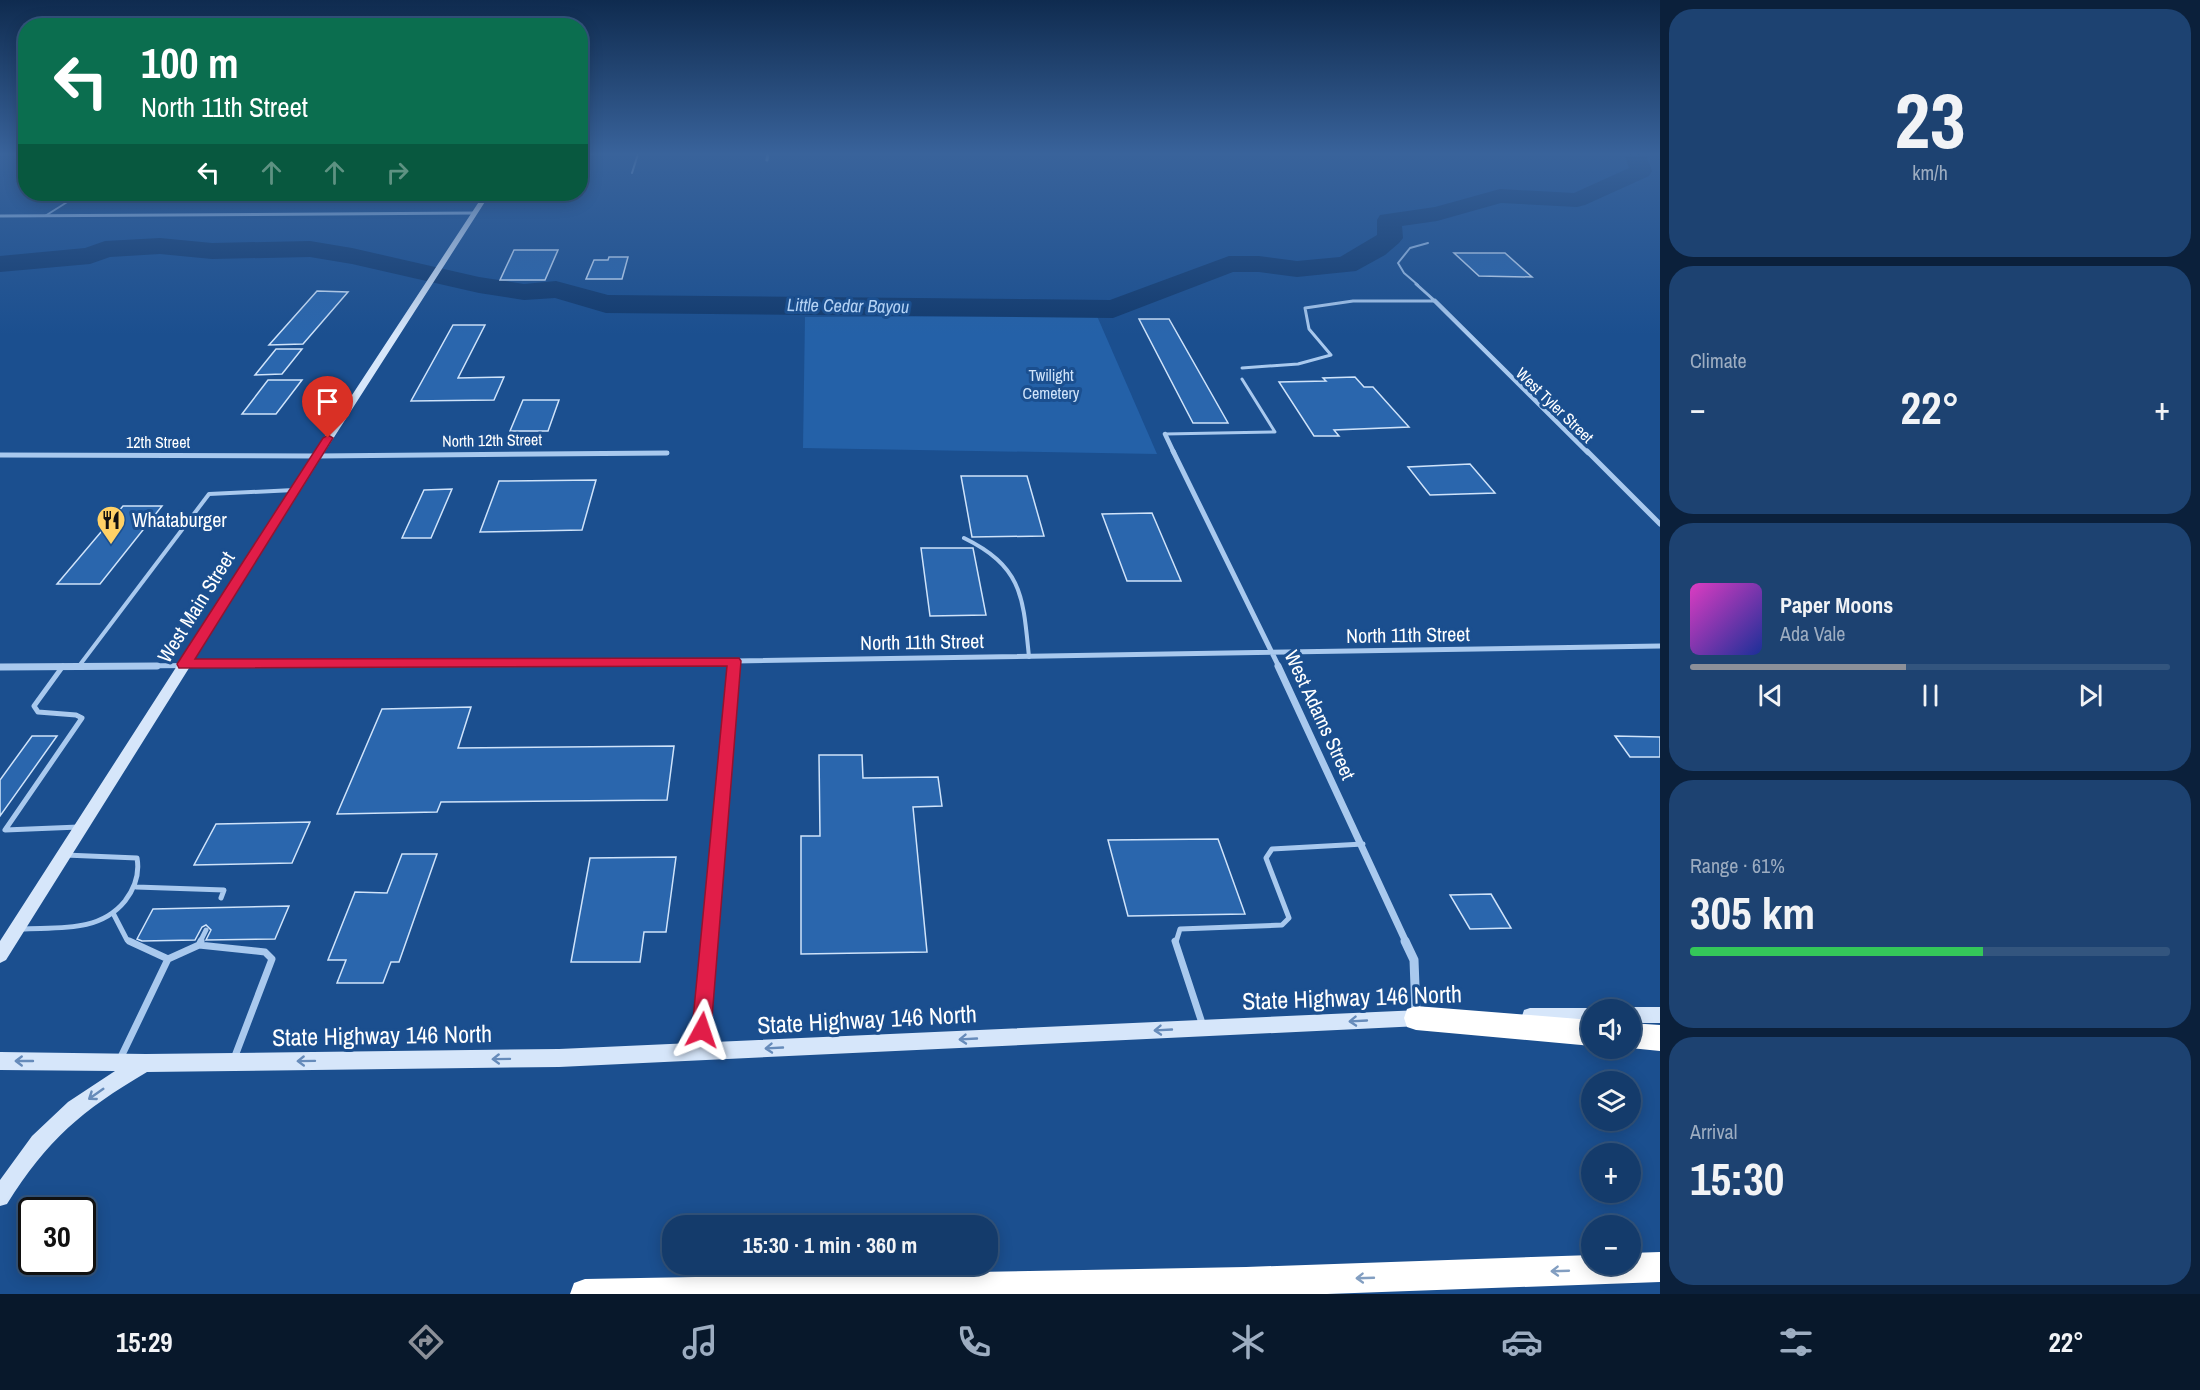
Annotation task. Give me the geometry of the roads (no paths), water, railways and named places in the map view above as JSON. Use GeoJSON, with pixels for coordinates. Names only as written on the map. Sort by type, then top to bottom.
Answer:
{"type":"FeatureCollection","features":[{"type":"Feature","properties":{"kind":"highway"},"geometry":{"type":"LineString","coordinates":[[1416,1018],[1581,1032]]}},
{"type":"Feature","properties":{"kind":"highway"},"geometry":{"type":"LineString","coordinates":[[1641,1037],[1660,1038]]}},
{"type":"Feature","properties":{"kind":"highway"},"geometry":{"type":"LineString","coordinates":[[585,1294],[1234,1283],[1660,1267]]}},
{"type":"Feature","properties":{"kind":"main road","name":"West Main Street"},"geometry":{"type":"LineString","coordinates":[[0,955],[295,490],[474,214]]}},
{"type":"Feature","properties":{"kind":"main road"},"geometry":{"type":"LineString","coordinates":[[1641,1015],[1660,1015]]}},
{"type":"Feature","properties":{"kind":"main road","name":"State Highway 146 North"},"geometry":{"type":"LineString","coordinates":[[0,1061],[146,1063],[560,1058],[1416,1018],[1581,1016]]}},
{"type":"Feature","properties":{"kind":"main road"},"geometry":{"type":"LineString","coordinates":[[0,1197],[21,1164],[54,1127],[95,1094],[146,1063]]}},
{"type":"Feature","properties":{"kind":"street"},"geometry":{"type":"LineString","coordinates":[[0,216],[276,214]]}},
{"type":"Feature","properties":{"kind":"street","name":"West Tyler Street"},"geometry":{"type":"LineString","coordinates":[[1434,301],[1660,524]]}},
{"type":"Feature","properties":{"kind":"street","name":"West Adams Street"},"geometry":{"type":"LineString","coordinates":[[1165,434],[1273,654],[1414,960],[1416,1018]]}},
{"type":"Feature","properties":{"kind":"street","name":"North 12th Street"},"geometry":{"type":"LineString","coordinates":[[317,456],[667,453]]}},
{"type":"Feature","properties":{"kind":"street","name":"12th Street"},"geometry":{"type":"LineString","coordinates":[[0,455],[317,456]]}},
{"type":"Feature","properties":{"kind":"street","name":"North 11th Street"},"geometry":{"type":"LineString","coordinates":[[0,667],[735,661],[1660,646]]}},
{"type":"Feature","properties":{"kind":"street"},"geometry":{"type":"LineString","coordinates":[[700,1052],[735,661]]}},
{"type":"Feature","properties":{"kind":"lane"},"geometry":{"type":"LineString","coordinates":[[1428,243],[1416,244],[1404,250],[1398,263],[1404,273],[1434,301]]}},
{"type":"Feature","properties":{"kind":"lane"},"geometry":{"type":"LineString","coordinates":[[1242,368],[1290,367],[1331,355],[1310,329],[1305,308],[1319,304],[1364,301],[1434,301]]}},
{"type":"Feature","properties":{"kind":"lane"},"geometry":{"type":"LineString","coordinates":[[1165,434],[1275,432],[1242,379]]}},
{"type":"Feature","properties":{"kind":"lane"},"geometry":{"type":"LineString","coordinates":[[79,666],[209,494],[295,490]]}},
{"type":"Feature","properties":{"kind":"lane"},"geometry":{"type":"LineString","coordinates":[[964,538],[994,554],[1005,564],[1020,593],[1029,657]]}},
{"type":"Feature","properties":{"kind":"lane"},"geometry":{"type":"LineString","coordinates":[[0,836],[80,725],[82,718],[76,715],[38,712],[34,706],[36,700],[63,666]]}},
{"type":"Feature","properties":{"kind":"lane"},"geometry":{"type":"LineString","coordinates":[[4,830],[81,827]]}},
{"type":"Feature","properties":{"kind":"lane"},"geometry":{"type":"LineString","coordinates":[[1203,1028],[1175,939],[1180,929],[1282,925],[1289,918],[1266,858],[1272,849],[1362,844]]}},
{"type":"Feature","properties":{"kind":"lane"},"geometry":{"type":"LineString","coordinates":[[16,930],[95,924],[113,913],[136,887],[140,867],[137,858],[63,855]]}},
{"type":"Feature","properties":{"kind":"lane"},"geometry":{"type":"LineString","coordinates":[[136,887],[225,890],[221,898]]}},
{"type":"Feature","properties":{"kind":"lane"},"geometry":{"type":"LineString","coordinates":[[113,913],[127,940],[168,959]]}},
{"type":"Feature","properties":{"kind":"lane"},"geometry":{"type":"LineString","coordinates":[[200,945],[206,930]]}},
{"type":"Feature","properties":{"kind":"lane"},"geometry":{"type":"LineString","coordinates":[[118,1062],[168,959],[200,945],[265,952],[272,959],[232,1062]]}},
{"type":"Feature","properties":{"kind":"waterway","name":"Little Cedar Bayou"},"geometry":{"type":"LineString","coordinates":[[0,264],[90,256],[105,249],[160,246],[212,251],[310,249],[352,256],[479,285],[524,292],[556,289],[606,304],[1113,309],[1229,264],[1259,264],[1297,269],[1346,265],[1376,249],[1390,238],[1389,220],[1434,214]]}},
{"type":"Feature","properties":{"kind":"place","name":"Whataburger"},"geometry":{"type":"Point","coordinates":[111,546]}},
{"type":"Feature","properties":{"kind":"park label","name":"Twilight Cemetery"},"geometry":{"type":"Point","coordinates":[1051,384]}}]}
